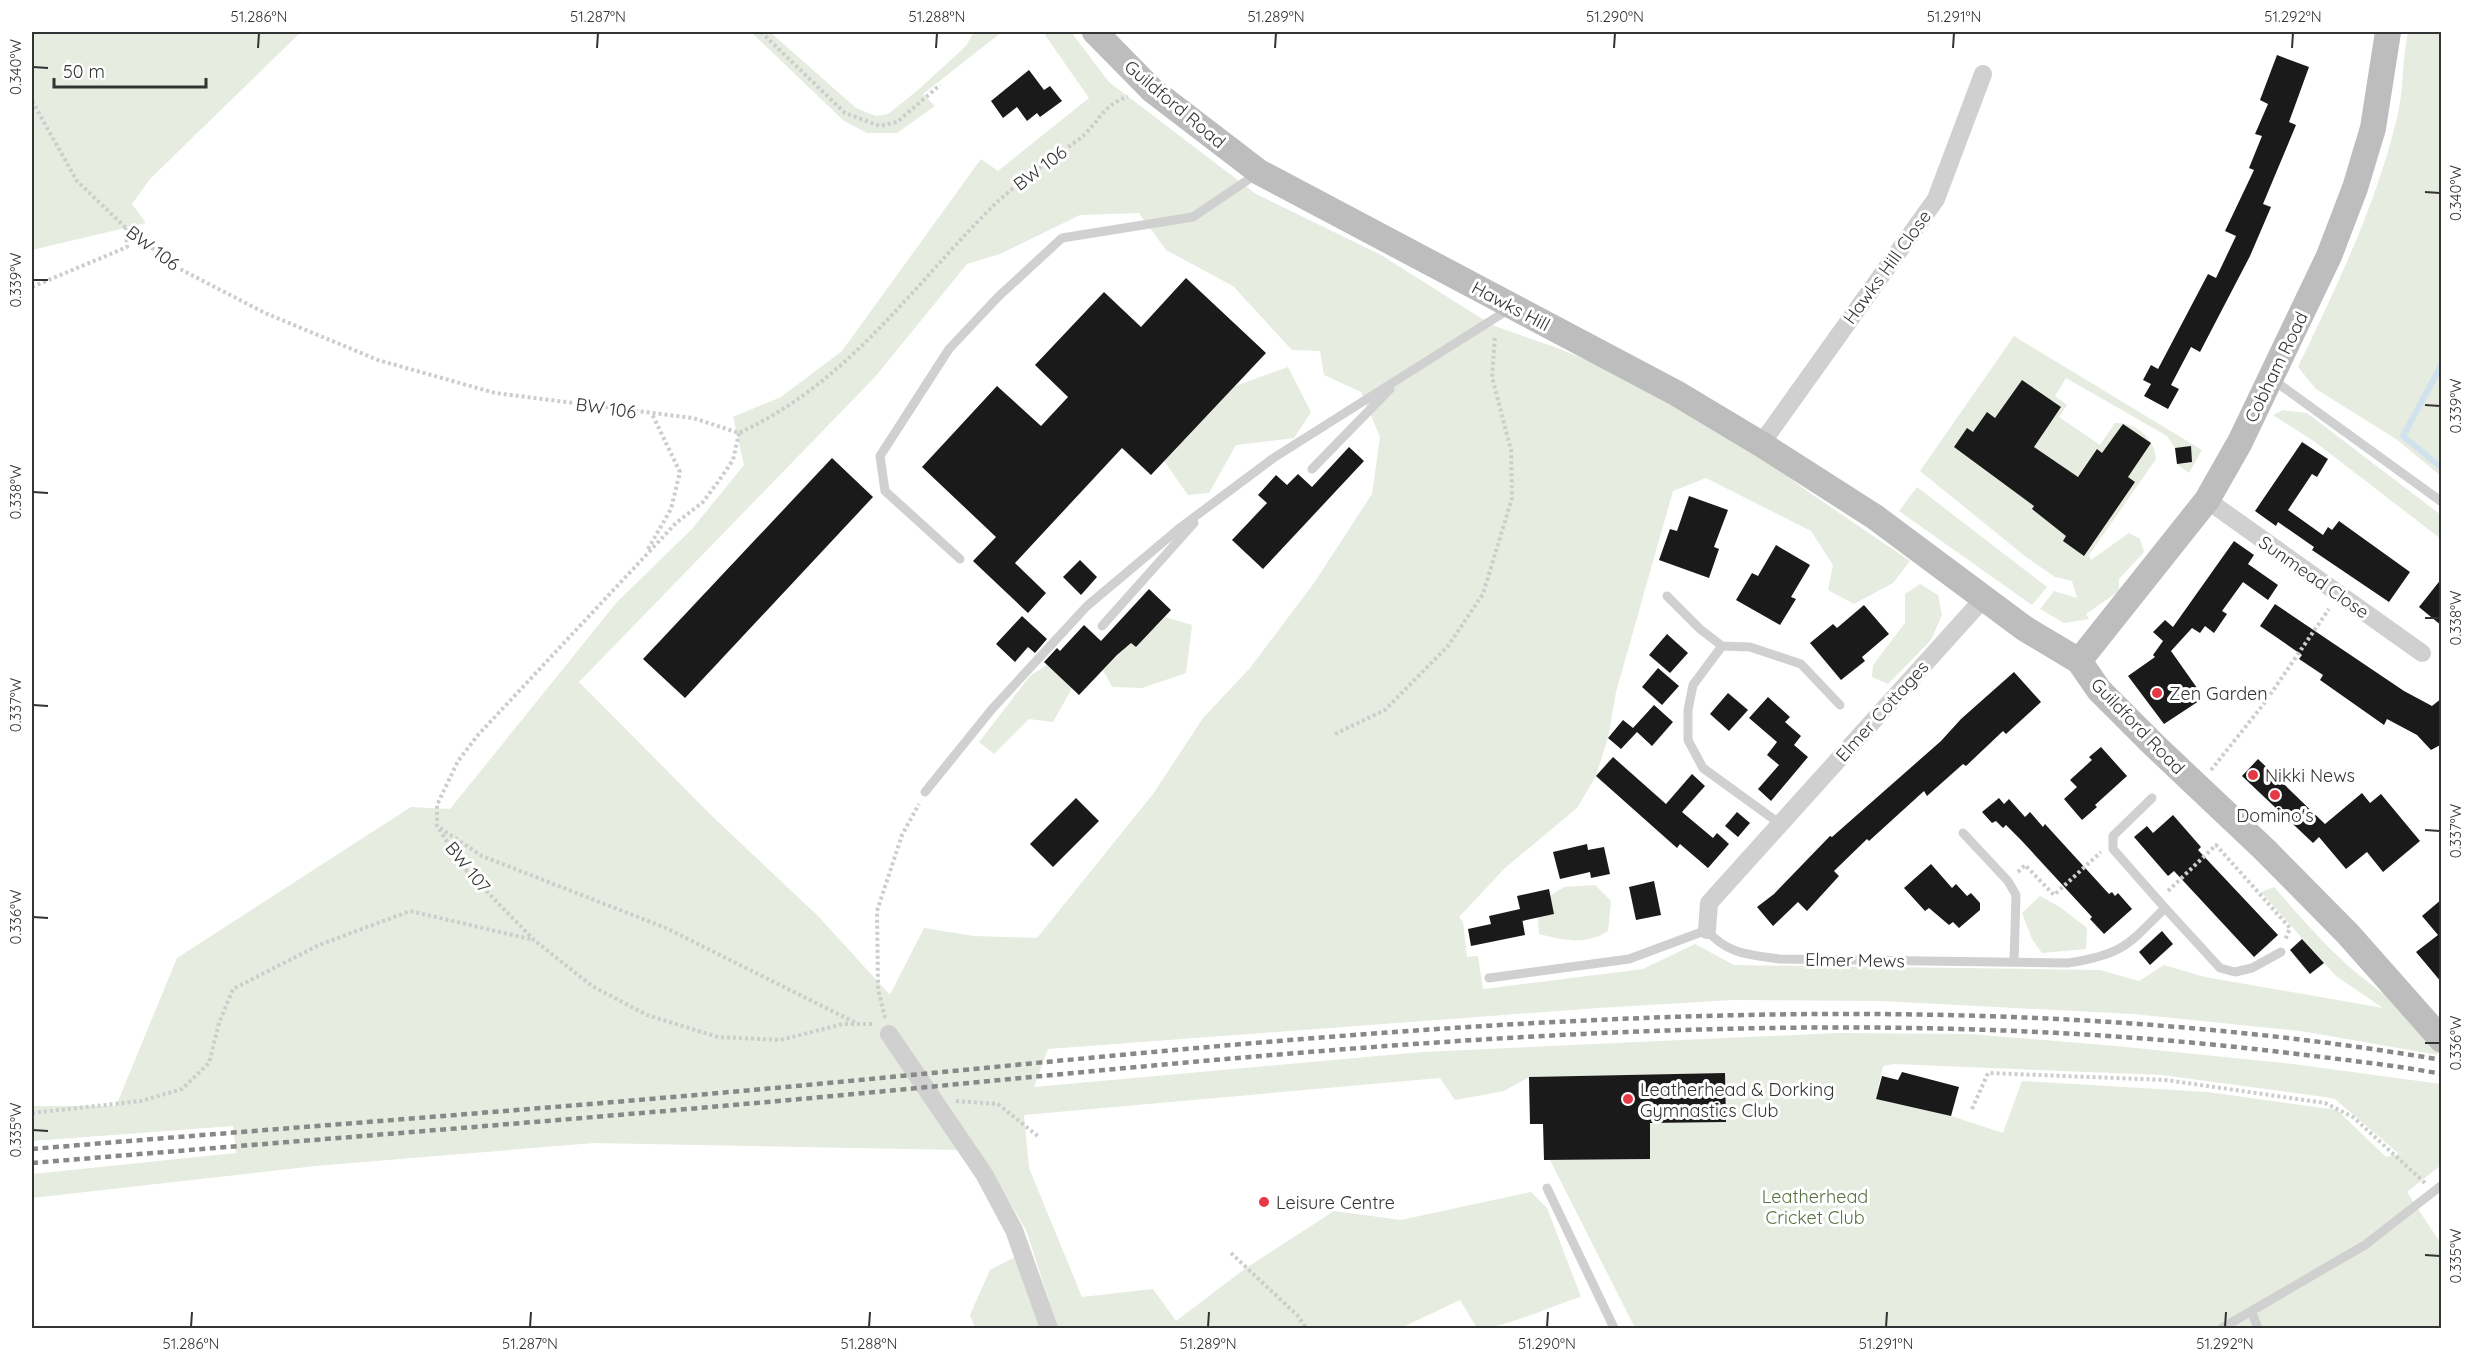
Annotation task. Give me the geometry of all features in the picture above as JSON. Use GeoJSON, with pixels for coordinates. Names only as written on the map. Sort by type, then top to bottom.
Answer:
{"type":"FeatureCollection","features":[{"type":"Feature","properties":{"kind":"main road","name":"Guildford Road"},"geometry":{"type":"LineString","coordinates":[[1095,32],[1152,90],[1259,172]]}},
{"type":"Feature","properties":{"kind":"main road","name":"Cobham Road"},"geometry":{"type":"LineString","coordinates":[[2079,661],[2207,500],[2240,442],[2329,256],[2355,188],[2373,128],[2388,32]]}},
{"type":"Feature","properties":{"kind":"main road","name":"Hawks Hill"},"geometry":{"type":"LineString","coordinates":[[1259,172],[1676,393],[1761,444]]}},
{"type":"Feature","properties":{"kind":"main road","name":"Guildford Road"},"geometry":{"type":"LineString","coordinates":[[1761,444],[1875,517],[2024,628],[2079,661],[2099,690],[2264,849],[2348,934],[2442,1040]]}},
{"type":"Feature","properties":{"kind":"street","name":"Hawks Hill Close"},"geometry":{"type":"LineString","coordinates":[[1761,444],[1936,199],[1983,74]]}},
{"type":"Feature","properties":{"kind":"street","name":"Sunmead Close"},"geometry":{"type":"LineString","coordinates":[[2207,500],[2422,653]]}},
{"type":"Feature","properties":{"kind":"street","name":"Elmer Cottages"},"geometry":{"type":"LineString","coordinates":[[1707,930],[1709,903],[1984,598]]}},
{"type":"Feature","properties":{"kind":"street"},"geometry":{"type":"LineString","coordinates":[[890,1034],[984,1174],[1014,1230],[1049,1329]]}},
{"type":"Feature","properties":{"kind":"lane"},"geometry":{"type":"LineString","coordinates":[[960,559],[885,490],[880,456],[949,350],[999,296],[1062,238],[1193,217],[1259,172]]}},
{"type":"Feature","properties":{"kind":"lane"},"geometry":{"type":"LineString","coordinates":[[925,792],[992,709],[1087,606],[1275,457],[1513,307]]}},
{"type":"Feature","properties":{"kind":"lane"},"geometry":{"type":"LineString","coordinates":[[1312,469],[1400,378]]}},
{"type":"Feature","properties":{"kind":"lane"},"geometry":{"type":"LineString","coordinates":[[2270,378],[2442,502]]}},
{"type":"Feature","properties":{"kind":"lane"},"geometry":{"type":"LineString","coordinates":[[1102,626],[1208,508]]}},
{"type":"Feature","properties":{"kind":"lane"},"geometry":{"type":"LineString","coordinates":[[1667,596],[1700,629],[1722,646],[1750,647],[1802,664],[1840,705]]}},
{"type":"Feature","properties":{"kind":"lane"},"geometry":{"type":"LineString","coordinates":[[1722,646],[1693,685],[1688,740],[1703,768],[1779,824]]}},
{"type":"Feature","properties":{"kind":"lane"},"geometry":{"type":"LineString","coordinates":[[2152,798],[2113,836],[2112,849],[2220,968],[2235,972],[2252,968],[2281,952]]}},
{"type":"Feature","properties":{"kind":"lane"},"geometry":{"type":"LineString","coordinates":[[1964,833],[2008,881],[2016,895],[2014,962]]}},
{"type":"Feature","properties":{"kind":"lane","name":"Elmer Mews"},"geometry":{"type":"LineString","coordinates":[[1707,930],[1717,943],[1733,952],[1780,959],[2068,963],[2100,958],[2128,945],[2165,908]]}},
{"type":"Feature","properties":{"kind":"lane"},"geometry":{"type":"LineString","coordinates":[[1489,978],[1629,959],[1707,930]]}},
{"type":"Feature","properties":{"kind":"lane"},"geometry":{"type":"LineString","coordinates":[[1547,1188],[1614,1329]]}},
{"type":"Feature","properties":{"kind":"lane"},"geometry":{"type":"LineString","coordinates":[[2222,1329],[2365,1245],[2438,1189],[2442,1200]]}},
{"type":"Feature","properties":{"kind":"lane"},"geometry":{"type":"LineString","coordinates":[[2252,1313],[2258,1329]]}},
{"type":"Feature","properties":{"kind":"path"},"geometry":{"type":"LineString","coordinates":[[761,32],[845,113],[880,126],[897,122],[940,85]]}},
{"type":"Feature","properties":{"kind":"path","name":"BW 106"},"geometry":{"type":"LineString","coordinates":[[32,101],[77,180],[126,228],[178,268],[265,313],[378,360],[495,393],[693,418],[739,433],[775,416],[815,388],[861,349],[985,213],[1021,180],[1081,138],[1113,101],[1152,90]]}},
{"type":"Feature","properties":{"kind":"path"},"geometry":{"type":"LineString","coordinates":[[32,287],[127,247],[126,228]]}},
{"type":"Feature","properties":{"kind":"path"},"geometry":{"type":"LineString","coordinates":[[1335,734],[1386,710],[1448,646],[1483,594],[1512,498],[1511,450],[1492,377],[1493,338],[1513,307]]}},
{"type":"Feature","properties":{"kind":"path"},"geometry":{"type":"LineString","coordinates":[[644,556],[671,509],[680,472],[651,414]]}},
{"type":"Feature","properties":{"kind":"path","name":"BW 107"},"geometry":{"type":"LineString","coordinates":[[739,433],[733,460],[703,502],[675,523],[478,735],[458,761],[437,805],[437,826],[464,868],[534,940],[592,986],[638,1010],[718,1037],[780,1040],[843,1024],[874,1024],[890,1034]]}},
{"type":"Feature","properties":{"kind":"path"},"geometry":{"type":"LineString","coordinates":[[2198,787],[2263,705],[2339,595]]}},
{"type":"Feature","properties":{"kind":"path"},"geometry":{"type":"LineString","coordinates":[[890,1034],[878,989],[877,911],[902,835],[925,792]]}},
{"type":"Feature","properties":{"kind":"path"},"geometry":{"type":"LineString","coordinates":[[437,826],[482,856],[666,928],[859,1024]]}},
{"type":"Feature","properties":{"kind":"path"},"geometry":{"type":"LineString","coordinates":[[2008,881],[2025,866],[2054,895],[2113,840]]}},
{"type":"Feature","properties":{"kind":"path"},"geometry":{"type":"LineString","coordinates":[[2158,900],[2216,845],[2290,928],[2281,952]]}},
{"type":"Feature","properties":{"kind":"path"},"geometry":{"type":"LineString","coordinates":[[32,1113],[141,1101],[182,1089],[209,1063],[219,1023],[233,989],[319,945],[410,911],[534,940]]}},
{"type":"Feature","properties":{"kind":"path"},"geometry":{"type":"LineString","coordinates":[[1972,1109],[1988,1073],[2166,1080],[2325,1103],[2353,1117],[2438,1189]]}},
{"type":"Feature","properties":{"kind":"path"},"geometry":{"type":"LineString","coordinates":[[932,1097],[998,1104],[1039,1137]]}},
{"type":"Feature","properties":{"kind":"path"},"geometry":{"type":"LineString","coordinates":[[1231,1253],[1298,1315],[1306,1329]]}},
{"type":"Feature","properties":{"kind":"green space"},"geometry":{"type":"Polygon","coordinates":[[[32,32],[301,32],[150,179],[132,204],[146,223],[32,250],[32,32]]]}},
{"type":"Feature","properties":{"kind":"green space"},"geometry":{"type":"Polygon","coordinates":[[[751,32],[770,32],[856,108],[876,116],[888,114],[918,90],[966,46],[974,32],[1002,32],[923,94],[935,106],[897,133],[867,133],[844,121],[751,32]]]}},
{"type":"Feature","properties":{"kind":"green space","name":"Leatherhead Cricket Club"},"geometry":{"type":"Polygon","coordinates":[[[1046,32],[1071,32],[1109,82],[1256,194],[1381,255],[1492,325],[1560,349],[1659,390],[1731,434],[1807,491],[1910,561],[1893,583],[1854,604],[1828,590],[1833,565],[1811,531],[1706,478],[1673,491],[1616,692],[1608,738],[1596,776],[1577,808],[1505,868],[1459,917],[1463,922],[1467,957],[1478,956],[1483,989],[1643,969],[1695,944],[1734,965],[2100,970],[2139,981],[2164,965],[2205,977],[2383,1008],[2336,976],[2261,892],[2274,887],[2308,926],[2355,972],[2412,1017],[2433,1043],[2438,1055],[2301,1031],[2133,1014],[1881,1001],[1733,1000],[1048,1049],[1034,1087],[1422,1052],[1837,1033],[1970,1034],[2116,1046],[2293,1064],[2441,1084],[2441,1165],[2407,1192],[2441,1244],[2441,1328],[1635,1328],[1550,1160],[1650,1159],[1650,1123],[1726,1122],[1725,1073],[1529,1077],[1504,1091],[1455,1100],[1440,1078],[1024,1115],[1029,1168],[1082,1297],[1153,1289],[1176,1321],[1246,1268],[1334,1211],[1401,1220],[1531,1192],[1547,1208],[1581,1297],[1515,1321],[1477,1328],[1460,1300],[1401,1328],[1058,1328],[1026,1230],[974,1143],[960,1150],[594,1143],[315,1166],[32,1198],[32,1174],[236,1153],[233,1126],[32,1141],[32,1106],[116,1106],[177,958],[411,807],[450,809],[617,602],[692,529],[744,465],[733,417],[781,397],[842,351],[981,159],[998,171],[1089,98],[1045,35],[1046,32]],[[1139,213],[1080,215],[1000,254],[967,264],[875,377],[579,682],[712,816],[818,916],[890,995],[924,928],[974,936],[1037,938],[1153,794],[1203,718],[1250,668],[1314,583],[1372,494],[1380,437],[1361,392],[1324,375],[1320,351],[1292,350],[1233,286],[1166,250],[1139,213]],[[1895,1064],[1883,1066],[1876,1099],[1951,1116],[2003,1133],[2022,1081],[2208,1092],[2337,1110],[2386,1157],[2399,1154],[2335,1099],[2325,1097],[2162,1075],[1895,1064]]]}},
{"type":"Feature","properties":{"kind":"green space"},"geometry":{"type":"Polygon","coordinates":[[[2408,32],[2441,32],[2441,476],[2396,439],[2316,389],[2298,367],[2341,276],[2378,182],[2399,107],[2408,32]]]}},
{"type":"Feature","properties":{"kind":"green space"},"geometry":{"type":"Polygon","coordinates":[[[2014,336],[2202,450],[2189,473],[2177,464],[2175,448],[2167,436],[2066,378],[2055,396],[2067,405],[2059,417],[2100,445],[2115,423],[2130,425],[2148,439],[2156,459],[2089,555],[2091,560],[2129,533],[2140,539],[2144,552],[2119,579],[2119,591],[2086,614],[2089,619],[2064,623],[2040,609],[2054,591],[2077,598],[2072,581],[2055,577],[2026,557],[1920,471],[2014,336]]]}},
{"type":"Feature","properties":{"kind":"green space"},"geometry":{"type":"Polygon","coordinates":[[[1288,367],[1311,412],[1294,438],[1236,445],[1209,493],[1188,495],[1164,461],[1235,386],[1288,367]]]}},
{"type":"Feature","properties":{"kind":"green space"},"geometry":{"type":"Polygon","coordinates":[[[2283,410],[2307,413],[2441,515],[2441,539],[2315,442],[2273,415],[2283,410]]]}},
{"type":"Feature","properties":{"kind":"green space"},"geometry":{"type":"Polygon","coordinates":[[[1917,487],[2047,587],[2032,605],[1899,511],[1917,487]]]}},
{"type":"Feature","properties":{"kind":"green space"},"geometry":{"type":"Polygon","coordinates":[[[1920,584],[1938,595],[1942,615],[1931,640],[1888,684],[1872,677],[1873,665],[1905,623],[1905,594],[1920,584]]]}},
{"type":"Feature","properties":{"kind":"green space"},"geometry":{"type":"Polygon","coordinates":[[[1165,617],[1192,625],[1186,673],[1142,688],[1112,687],[1103,670],[1131,643],[1136,647],[1165,617]]]}},
{"type":"Feature","properties":{"kind":"green space"},"geometry":{"type":"Polygon","coordinates":[[[1047,665],[1072,688],[1053,722],[1029,719],[994,754],[979,742],[1030,676],[1047,665]]]}},
{"type":"Feature","properties":{"kind":"green space"},"geometry":{"type":"Polygon","coordinates":[[[1595,885],[1611,901],[1608,931],[1583,940],[1566,940],[1539,934],[1538,918],[1554,914],[1550,896],[1564,887],[1595,885]]]}},
{"type":"Feature","properties":{"kind":"green space"},"geometry":{"type":"Polygon","coordinates":[[[2040,896],[2060,907],[2087,928],[2086,949],[2042,953],[2032,939],[2022,913],[2040,896]]]}},
{"type":"Feature","properties":{"kind":"green space"},"geometry":{"type":"Polygon","coordinates":[[[1015,1257],[1041,1328],[975,1328],[970,1315],[990,1270],[1015,1257]]]}},
{"type":"Feature","properties":{"kind":"building"},"geometry":{"type":"Polygon","coordinates":[[[2277,55],[2309,67],[2289,122],[2296,125],[2263,204],[2271,207],[2250,256],[2200,352],[2191,347],[2171,385],[2179,389],[2168,409],[2144,396],[2151,384],[2143,380],[2151,365],[2158,369],[2208,274],[2216,278],[2236,236],[2225,231],[2254,170],[2249,168],[2262,136],[2255,134],[2268,104],[2260,100],[2277,55]]]}},
{"type":"Feature","properties":{"kind":"building"},"geometry":{"type":"Polygon","coordinates":[[[1029,70],[1044,90],[1050,86],[1062,101],[1040,117],[1037,113],[1027,121],[1017,107],[1003,118],[991,101],[1029,70]]]}},
{"type":"Feature","properties":{"kind":"building"},"geometry":{"type":"Polygon","coordinates":[[[1186,278],[1266,353],[1151,475],[1122,448],[1015,563],[1046,593],[1028,613],[973,561],[996,537],[922,467],[997,386],[1041,426],[1068,397],[1035,365],[1104,292],[1141,327],[1186,278]]]}},
{"type":"Feature","properties":{"kind":"building"},"geometry":{"type":"Polygon","coordinates":[[[2022,380],[2061,407],[2034,447],[2078,477],[2097,449],[2102,453],[2123,424],[2151,443],[2128,477],[2135,482],[2084,556],[2063,541],[2066,536],[2032,509],[2034,506],[1954,447],[1967,428],[1973,432],[1987,412],[1995,418],[2022,380]]]}},
{"type":"Feature","properties":{"kind":"building"},"geometry":{"type":"Polygon","coordinates":[[[2302,442],[2328,459],[2317,477],[2312,474],[2288,510],[2323,535],[2328,527],[2332,530],[2339,521],[2410,572],[2389,602],[2312,550],[2314,547],[2278,522],[2276,526],[2255,511],[2302,442]]]}},
{"type":"Feature","properties":{"kind":"building"},"geometry":{"type":"Polygon","coordinates":[[[2191,446],[2192,462],[2177,464],[2175,448],[2191,446]]]}},
{"type":"Feature","properties":{"kind":"building"},"geometry":{"type":"Polygon","coordinates":[[[1349,447],[1364,461],[1263,569],[1232,540],[1267,503],[1258,495],[1276,475],[1287,485],[1298,474],[1312,487],[1349,447]]]}},
{"type":"Feature","properties":{"kind":"building"},"geometry":{"type":"Polygon","coordinates":[[[832,458],[873,497],[685,698],[643,659],[832,458]]]}},
{"type":"Feature","properties":{"kind":"building"},"geometry":{"type":"Polygon","coordinates":[[[1689,496],[1728,510],[1714,547],[1719,549],[1709,578],[1659,560],[1670,529],[1677,531],[1689,496]]]}},
{"type":"Feature","properties":{"kind":"building"},"geometry":{"type":"Polygon","coordinates":[[[2234,541],[2254,555],[2248,564],[2278,585],[2268,600],[2243,582],[2222,611],[2227,614],[2214,633],[2205,626],[2200,633],[2192,628],[2171,651],[2202,695],[2202,699],[2164,724],[2128,676],[2155,657],[2153,655],[2163,641],[2153,632],[2165,620],[2173,627],[2234,541]]]}},
{"type":"Feature","properties":{"kind":"building"},"geometry":{"type":"Polygon","coordinates":[[[1776,545],[1810,565],[1791,597],[1796,599],[1780,625],[1736,600],[1752,573],[1758,576],[1776,545]]]}},
{"type":"Feature","properties":{"kind":"building"},"geometry":{"type":"Polygon","coordinates":[[[1080,560],[1097,577],[1081,595],[1063,577],[1080,560]]]}},
{"type":"Feature","properties":{"kind":"building"},"geometry":{"type":"Polygon","coordinates":[[[2442,578],[2442,626],[2419,607],[2442,578]]]}},
{"type":"Feature","properties":{"kind":"building"},"geometry":{"type":"Polygon","coordinates":[[[1149,589],[1171,610],[1136,647],[1131,643],[1117,655],[1079,695],[1044,662],[1057,648],[1060,651],[1084,625],[1101,641],[1149,589]]]}},
{"type":"Feature","properties":{"kind":"building"},"geometry":{"type":"Polygon","coordinates":[[[2275,604],[2404,691],[2432,706],[2442,698],[2442,744],[2431,750],[2417,735],[2387,719],[2384,725],[2320,680],[2323,675],[2299,659],[2302,655],[2260,626],[2275,604]]]}},
{"type":"Feature","properties":{"kind":"building"},"geometry":{"type":"Polygon","coordinates":[[[1864,605],[1889,634],[1862,657],[1865,661],[1841,680],[1810,643],[1833,624],[1837,628],[1864,605]]]}},
{"type":"Feature","properties":{"kind":"building"},"geometry":{"type":"Polygon","coordinates":[[[1022,616],[1047,639],[1035,653],[1028,647],[1015,662],[996,644],[1022,616]]]}},
{"type":"Feature","properties":{"kind":"building"},"geometry":{"type":"Polygon","coordinates":[[[1667,634],[1688,653],[1670,673],[1649,655],[1667,634]]]}},
{"type":"Feature","properties":{"kind":"building"},"geometry":{"type":"Polygon","coordinates":[[[1658,668],[1679,686],[1662,705],[1642,687],[1658,668]]]}},
{"type":"Feature","properties":{"kind":"building"},"geometry":{"type":"Polygon","coordinates":[[[2014,672],[2041,702],[2006,734],[2003,731],[1966,766],[1963,764],[1927,796],[1924,791],[1869,841],[1867,839],[1834,871],[1839,876],[1807,911],[1798,902],[1773,926],[1757,907],[1774,894],[1830,836],[1832,837],[1941,741],[1961,719],[2014,672]]]}},
{"type":"Feature","properties":{"kind":"building"},"geometry":{"type":"Polygon","coordinates":[[[1728,693],[1748,710],[1729,731],[1710,714],[1728,693]]]}},
{"type":"Feature","properties":{"kind":"building"},"geometry":{"type":"Polygon","coordinates":[[[1768,697],[1790,717],[1785,722],[1801,736],[1794,745],[1808,757],[1771,801],[1758,789],[1779,765],[1767,755],[1777,742],[1749,718],[1768,697]]]}},
{"type":"Feature","properties":{"kind":"building"},"geometry":{"type":"Polygon","coordinates":[[[1654,705],[1673,722],[1652,746],[1637,732],[1621,749],[1608,738],[1623,720],[1633,728],[1654,705]]]}},
{"type":"Feature","properties":{"kind":"building"},"geometry":{"type":"Polygon","coordinates":[[[2101,747],[2127,776],[2082,820],[2064,799],[2077,787],[2070,780],[2092,760],[2089,757],[2101,747]]]}},
{"type":"Feature","properties":{"kind":"building"},"geometry":{"type":"Polygon","coordinates":[[[1613,757],[1666,804],[1692,774],[1705,786],[1682,812],[1713,838],[1717,833],[1729,844],[1708,868],[1680,844],[1677,848],[1596,776],[1613,757]]]}},
{"type":"Feature","properties":{"kind":"building"},"geometry":{"type":"Polygon","coordinates":[[[2258,759],[2325,824],[2362,793],[2370,803],[2381,794],[2420,841],[2383,872],[2367,852],[2346,869],[2319,837],[2313,843],[2242,776],[2258,759]]]}},
{"type":"Feature","properties":{"kind":"building"},"geometry":{"type":"Polygon","coordinates":[[[1076,798],[1099,821],[1053,867],[1030,844],[1076,798]]]}},
{"type":"Feature","properties":{"kind":"building"},"geometry":{"type":"Polygon","coordinates":[[[1999,798],[2004,804],[2009,799],[2025,817],[2030,812],[2043,827],[2045,824],[2109,894],[2112,892],[2115,896],[2118,893],[2132,909],[2104,934],[2090,919],[2092,917],[2006,825],[2003,828],[1996,821],[1992,823],[1982,812],[1999,798]]]}},
{"type":"Feature","properties":{"kind":"building"},"geometry":{"type":"Polygon","coordinates":[[[1737,812],[1750,823],[1738,837],[1725,826],[1737,812]]]}},
{"type":"Feature","properties":{"kind":"building"},"geometry":{"type":"Polygon","coordinates":[[[2173,815],[2201,847],[2198,850],[2278,935],[2254,957],[2174,871],[2168,876],[2134,837],[2147,826],[2153,833],[2173,815]]]}},
{"type":"Feature","properties":{"kind":"building"},"geometry":{"type":"Polygon","coordinates":[[[1587,844],[1588,850],[1604,847],[1610,874],[1591,878],[1590,872],[1560,879],[1553,852],[1587,844]]]}},
{"type":"Feature","properties":{"kind":"building"},"geometry":{"type":"Polygon","coordinates":[[[1931,864],[1952,888],[1956,884],[1967,896],[1971,893],[1980,903],[1980,910],[1959,928],[1953,922],[1949,925],[1929,908],[1925,911],[1904,888],[1931,864]]]}},
{"type":"Feature","properties":{"kind":"building"},"geometry":{"type":"Polygon","coordinates":[[[1654,881],[1661,915],[1636,920],[1629,887],[1654,881]]]}},
{"type":"Feature","properties":{"kind":"building"},"geometry":{"type":"Polygon","coordinates":[[[1549,889],[1554,914],[1523,921],[1525,935],[1471,946],[1468,929],[1491,924],[1489,916],[1520,909],[1517,896],[1549,889]]]}},
{"type":"Feature","properties":{"kind":"building"},"geometry":{"type":"Polygon","coordinates":[[[2442,899],[2442,983],[2416,952],[2438,935],[2422,916],[2442,899]]]}},
{"type":"Feature","properties":{"kind":"building"},"geometry":{"type":"Polygon","coordinates":[[[2162,931],[2173,944],[2150,965],[2139,952],[2162,931]]]}},
{"type":"Feature","properties":{"kind":"building"},"geometry":{"type":"Polygon","coordinates":[[[2302,939],[2324,963],[2310,974],[2290,950],[2302,939]]]}},
{"type":"Feature","properties":{"kind":"building"},"geometry":{"type":"Polygon","coordinates":[[[1902,1072],[1959,1087],[1951,1116],[1876,1099],[1882,1076],[1898,1080],[1902,1072]]]}},
{"type":"Feature","properties":{"kind":"building","name":"Leatherhead & Dorking Gymnastics Club"},"geometry":{"type":"Polygon","coordinates":[[[1725,1073],[1726,1122],[1650,1123],[1650,1159],[1544,1160],[1543,1124],[1530,1124],[1529,1077],[1725,1073]]]}},
{"type":"Feature","properties":{"kind":"waterway"},"geometry":{"type":"LineString","coordinates":[[2442,364],[2403,436],[2442,468]]}},
{"type":"Feature","properties":{"kind":"railway"},"geometry":{"type":"LineString","coordinates":[[32,1149],[676,1097],[1278,1041],[1473,1027],[1667,1017],[1861,1014],[2055,1019],[2249,1034],[2442,1060]]}},
{"type":"Feature","properties":{"kind":"railway"},"geometry":{"type":"LineString","coordinates":[[32,1163],[704,1108],[1269,1055],[1441,1042],[1612,1033],[1784,1028],[1955,1029],[2126,1037],[2297,1054],[2442,1074]]}},
{"type":"Feature","properties":{"kind":"place","name":"Zen Garden"},"geometry":{"type":"Point","coordinates":[2157,693]}},
{"type":"Feature","properties":{"kind":"place","name":"Nikki News"},"geometry":{"type":"Point","coordinates":[2253,775]}},
{"type":"Feature","properties":{"kind":"place","name":"Domino's"},"geometry":{"type":"Point","coordinates":[2275,795]}},
{"type":"Feature","properties":{"kind":"place","name":"Leatherhead & Dorking Gymnastics Club"},"geometry":{"type":"Point","coordinates":[1628,1099]}},
{"type":"Feature","properties":{"kind":"place","name":"Leisure Centre"},"geometry":{"type":"Point","coordinates":[1264,1202]}}]}
